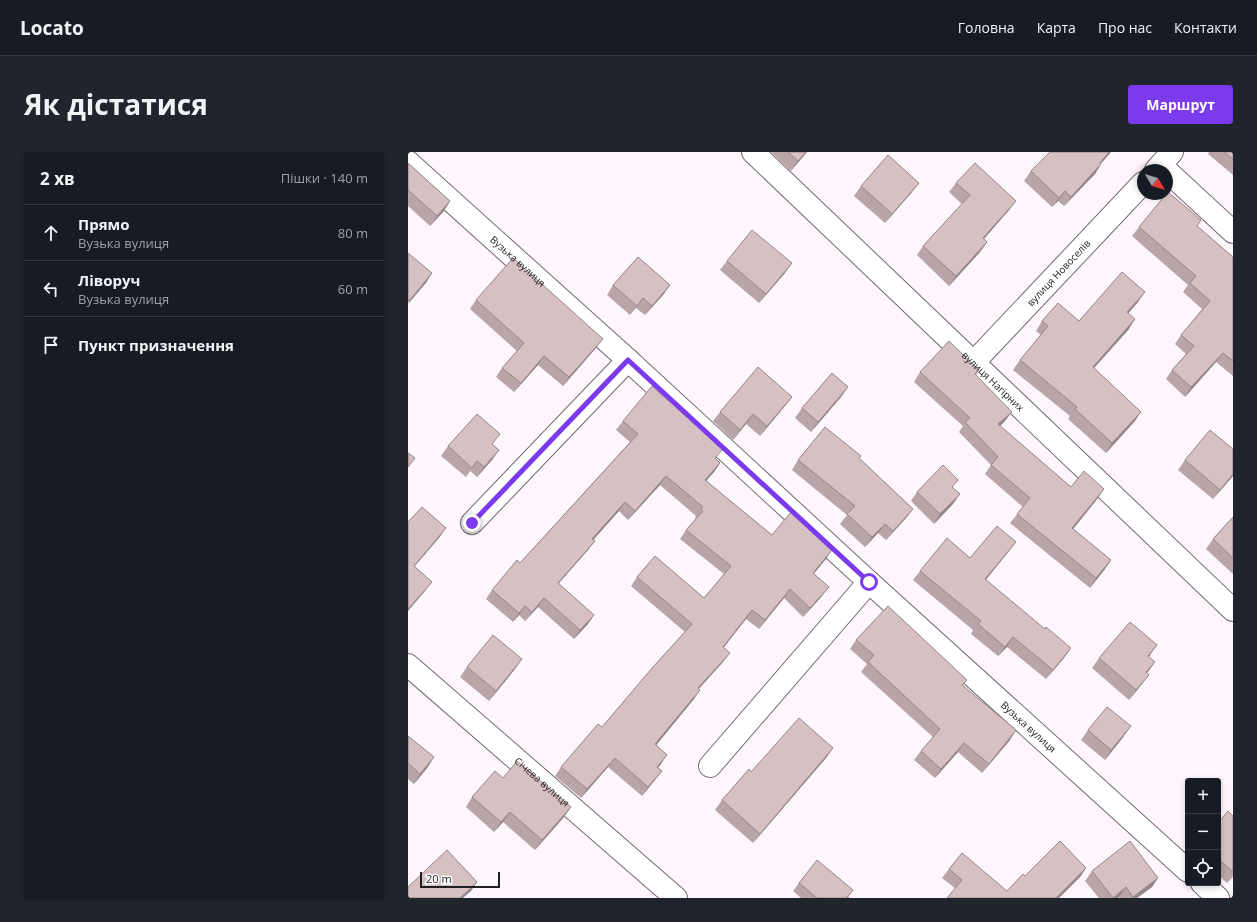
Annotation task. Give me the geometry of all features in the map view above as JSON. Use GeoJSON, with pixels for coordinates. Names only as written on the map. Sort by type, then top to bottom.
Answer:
{"type":"FeatureCollection","features":[{"type":"Feature","properties":{"kind":"street","name":"вулиця Нагірних"},"geometry":{"type":"LineString","coordinates":[[753,152],[1233,610]]}},
{"type":"Feature","properties":{"kind":"street","name":"Вузька вулиця"},"geometry":{"type":"LineString","coordinates":[[408,162],[628,360],[869,582],[1185,868]]}},
{"type":"Feature","properties":{"kind":"street"},"geometry":{"type":"LineString","coordinates":[[1173,175],[1233,232]]}},
{"type":"Feature","properties":{"kind":"street","name":"вулиця Новоселів"},"geometry":{"type":"LineString","coordinates":[[974,362],[1137,189]]}},
{"type":"Feature","properties":{"kind":"street"},"geometry":{"type":"LineString","coordinates":[[472,523],[628,360]]}},
{"type":"Feature","properties":{"kind":"street"},"geometry":{"type":"LineString","coordinates":[[710,766],[869,582]]}},
{"type":"Feature","properties":{"kind":"street","name":"Січева вулиця"},"geometry":{"type":"LineString","coordinates":[[408,665],[676,898]]}},
{"type":"Feature","properties":{"kind":"street"},"geometry":{"type":"LineString","coordinates":[[1205,886],[1218,898]]}},
{"type":"Feature","properties":{"kind":"building"},"geometry":{"type":"Polygon","coordinates":[[[788,152],[806,152],[798,161],[788,152]]]}},
{"type":"Feature","properties":{"kind":"building"},"geometry":{"type":"Polygon","coordinates":[[[1050,152],[1109,152],[1100,163],[1101,164],[1071,197],[1065,191],[1059,198],[1031,171],[1050,152]]]}},
{"type":"Feature","properties":{"kind":"building"},"geometry":{"type":"Polygon","coordinates":[[[1224,152],[1233,152],[1233,159],[1224,152]]]}},
{"type":"Feature","properties":{"kind":"building"},"geometry":{"type":"Polygon","coordinates":[[[888,155],[919,183],[892,214],[861,186],[888,155]]]}},
{"type":"Feature","properties":{"kind":"building"},"geometry":{"type":"Polygon","coordinates":[[[408,163],[450,201],[437,216],[408,190],[408,163]]]}},
{"type":"Feature","properties":{"kind":"building"},"geometry":{"type":"Polygon","coordinates":[[[975,163],[1016,201],[983,238],[987,242],[956,276],[923,246],[970,195],[956,183],[975,163]]]}},
{"type":"Feature","properties":{"kind":"building"},"geometry":{"type":"Polygon","coordinates":[[[1173,196],[1201,220],[1197,226],[1233,257],[1233,361],[1223,353],[1191,387],[1172,370],[1194,346],[1181,335],[1210,301],[1190,283],[1196,276],[1139,227],[1161,200],[1173,200],[1173,196]]]}},
{"type":"Feature","properties":{"kind":"building"},"geometry":{"type":"Polygon","coordinates":[[[752,230],[792,263],[766,294],[727,261],[752,230]]]}},
{"type":"Feature","properties":{"kind":"building"},"geometry":{"type":"Polygon","coordinates":[[[408,253],[432,273],[409,301],[408,300],[408,253]]]}},
{"type":"Feature","properties":{"kind":"building"},"geometry":{"type":"Polygon","coordinates":[[[638,257],[670,285],[652,306],[643,298],[637,306],[613,285],[638,257]]]}},
{"type":"Feature","properties":{"kind":"building"},"geometry":{"type":"Polygon","coordinates":[[[513,258],[603,339],[569,377],[544,356],[521,383],[502,368],[524,343],[476,300],[513,258]]]}},
{"type":"Feature","properties":{"kind":"building"},"geometry":{"type":"Polygon","coordinates":[[[1122,272],[1145,292],[1127,312],[1135,319],[1093,367],[1141,412],[1112,443],[1075,409],[1077,407],[1020,360],[1048,326],[1042,321],[1058,303],[1079,321],[1122,272]]]}},
{"type":"Feature","properties":{"kind":"building"},"geometry":{"type":"Polygon","coordinates":[[[949,341],[979,370],[975,374],[1012,412],[998,424],[1071,487],[1084,471],[1104,489],[1072,528],[1111,560],[1096,578],[1017,514],[1030,498],[991,465],[998,457],[965,422],[970,418],[920,372],[949,341]]]}},
{"type":"Feature","properties":{"kind":"building"},"geometry":{"type":"Polygon","coordinates":[[[758,367],[792,397],[767,426],[753,414],[740,430],[720,412],[758,367]]]}},
{"type":"Feature","properties":{"kind":"building"},"geometry":{"type":"Polygon","coordinates":[[[832,373],[848,387],[818,422],[802,408],[832,373]]]}},
{"type":"Feature","properties":{"kind":"building"},"geometry":{"type":"Polygon","coordinates":[[[652,386],[723,449],[715,458],[720,463],[705,480],[772,535],[791,512],[832,550],[813,573],[829,587],[810,608],[790,589],[765,620],[752,610],[723,647],[730,653],[698,688],[700,690],[655,744],[667,755],[657,767],[662,771],[648,787],[615,758],[587,789],[561,767],[598,724],[602,727],[692,624],[637,577],[655,556],[704,598],[731,566],[686,530],[703,511],[701,509],[703,507],[666,476],[635,511],[625,502],[592,539],[595,541],[558,583],[594,615],[580,630],[544,598],[532,612],[525,606],[519,613],[492,590],[517,560],[520,563],[638,434],[623,421],[652,386]]]}},
{"type":"Feature","properties":{"kind":"building"},"geometry":{"type":"Polygon","coordinates":[[[477,414],[500,434],[492,444],[499,450],[484,467],[477,461],[472,468],[448,446],[477,414]]]}},
{"type":"Feature","properties":{"kind":"building"},"geometry":{"type":"Polygon","coordinates":[[[825,427],[861,456],[859,458],[913,509],[893,531],[885,524],[872,537],[847,514],[855,506],[798,460],[825,427]]]}},
{"type":"Feature","properties":{"kind":"building"},"geometry":{"type":"Polygon","coordinates":[[[1210,430],[1233,449],[1233,474],[1220,490],[1185,460],[1210,430]]]}},
{"type":"Feature","properties":{"kind":"building"},"geometry":{"type":"Polygon","coordinates":[[[408,453],[415,458],[408,467],[408,453]]]}},
{"type":"Feature","properties":{"kind":"building"},"geometry":{"type":"Polygon","coordinates":[[[943,465],[958,480],[952,487],[960,494],[940,514],[917,492],[943,465]]]}},
{"type":"Feature","properties":{"kind":"building"},"geometry":{"type":"Polygon","coordinates":[[[422,507],[446,528],[414,566],[432,582],[408,609],[408,522],[422,507]]]}},
{"type":"Feature","properties":{"kind":"building"},"geometry":{"type":"Polygon","coordinates":[[[1233,517],[1233,558],[1213,539],[1233,517]]]}},
{"type":"Feature","properties":{"kind":"building"},"geometry":{"type":"Polygon","coordinates":[[[997,526],[1016,542],[985,579],[1045,629],[1046,627],[1071,648],[1053,670],[1013,637],[1005,647],[978,624],[981,621],[920,571],[947,538],[970,558],[997,526]]]}},
{"type":"Feature","properties":{"kind":"building"},"geometry":{"type":"Polygon","coordinates":[[[888,606],[967,680],[962,685],[1016,730],[989,764],[964,743],[941,769],[921,751],[940,729],[868,662],[874,655],[856,640],[888,606]]]}},
{"type":"Feature","properties":{"kind":"building"},"geometry":{"type":"Polygon","coordinates":[[[1130,622],[1157,645],[1148,656],[1155,662],[1146,672],[1149,675],[1136,690],[1099,658],[1130,622]]]}},
{"type":"Feature","properties":{"kind":"building"},"geometry":{"type":"Polygon","coordinates":[[[493,635],[522,659],[496,691],[467,667],[493,635]]]}},
{"type":"Feature","properties":{"kind":"building"},"geometry":{"type":"Polygon","coordinates":[[[1107,707],[1131,726],[1111,750],[1088,730],[1107,707]]]}},
{"type":"Feature","properties":{"kind":"building"},"geometry":{"type":"Polygon","coordinates":[[[799,718],[833,748],[760,834],[722,800],[749,769],[751,772],[799,718]]]}},
{"type":"Feature","properties":{"kind":"building"},"geometry":{"type":"Polygon","coordinates":[[[408,736],[434,757],[420,774],[408,763],[408,736]]]}},
{"type":"Feature","properties":{"kind":"building"},"geometry":{"type":"Polygon","coordinates":[[[517,761],[571,807],[542,840],[510,812],[501,822],[472,797],[495,771],[503,778],[517,761]]]}},
{"type":"Feature","properties":{"kind":"building"},"geometry":{"type":"Polygon","coordinates":[[[1228,811],[1233,816],[1233,872],[1221,862],[1221,819],[1228,811]]]}},
{"type":"Feature","properties":{"kind":"building"},"geometry":{"type":"Polygon","coordinates":[[[1060,841],[1086,868],[1056,898],[947,898],[962,880],[949,869],[962,853],[1007,891],[1023,874],[1025,876],[1060,841]]]}},
{"type":"Feature","properties":{"kind":"building"},"geometry":{"type":"Polygon","coordinates":[[[1130,841],[1158,878],[1133,897],[1126,887],[1113,898],[1092,871],[1130,841]]]}},
{"type":"Feature","properties":{"kind":"building"},"geometry":{"type":"Polygon","coordinates":[[[447,850],[477,882],[460,898],[408,898],[408,887],[447,850]]]}},
{"type":"Feature","properties":{"kind":"building"},"geometry":{"type":"Polygon","coordinates":[[[817,860],[853,890],[847,897],[849,898],[817,898],[799,883],[817,860]]]}},
{"type":"Feature","properties":{"kind":"route"},"geometry":{"type":"LineString","coordinates":[[472,523],[628,360],[869,582]]}}]}
